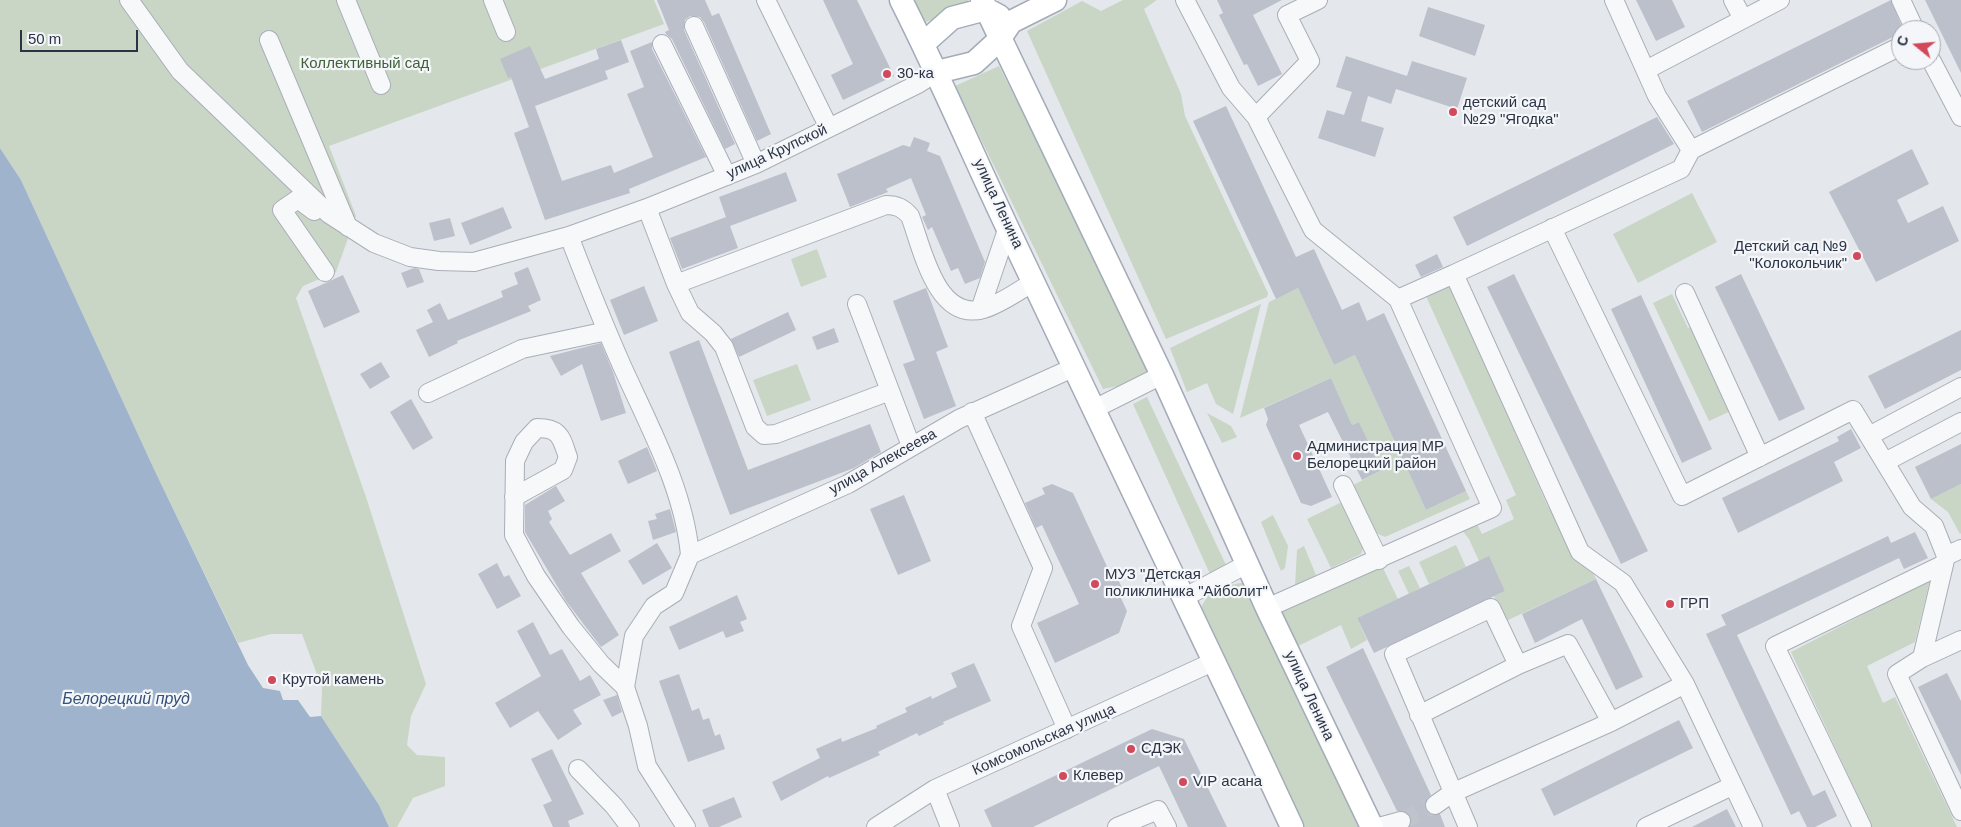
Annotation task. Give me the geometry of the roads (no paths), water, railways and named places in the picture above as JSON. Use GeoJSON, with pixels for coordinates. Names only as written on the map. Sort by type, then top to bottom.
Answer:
{"type":"FeatureCollection","features":[{"type":"Feature","properties":{"kind":"main road","name":"улица Ленина"},"geometry":{"type":"LineString","coordinates":[[901,0],[937,72],[1008,227],[1292,827]]}},
{"type":"Feature","properties":{"kind":"main road","name":"улица Крупской"},"geometry":{"type":"LineString","coordinates":[[937,72],[974,63],[1005,31],[1055,0]]}},
{"type":"Feature","properties":{"kind":"main road","name":"улица Ленина"},"geometry":{"type":"LineString","coordinates":[[984,5],[1005,31],[1267,608],[1372,827]]}},
{"type":"Feature","properties":{"kind":"main road"},"geometry":{"type":"LineString","coordinates":[[923,44],[952,18],[984,5]]}},
{"type":"Feature","properties":{"kind":"street"},"geometry":{"type":"LineString","coordinates":[[129,0],[180,71],[329,214]]}},
{"type":"Feature","properties":{"kind":"street"},"geometry":{"type":"LineString","coordinates":[[346,0],[381,85]]}},
{"type":"Feature","properties":{"kind":"street"},"geometry":{"type":"LineString","coordinates":[[493,0],[506,32]]}},
{"type":"Feature","properties":{"kind":"street"},"geometry":{"type":"LineString","coordinates":[[766,0],[829,128]]}},
{"type":"Feature","properties":{"kind":"street"},"geometry":{"type":"LineString","coordinates":[[1185,0],[1231,88],[1256,117],[1313,230],[1398,299],[1492,508],[1379,560],[1267,608]]}},
{"type":"Feature","properties":{"kind":"street"},"geometry":{"type":"LineString","coordinates":[[1256,117],[1310,61],[1287,14],[1318,0]]}},
{"type":"Feature","properties":{"kind":"street"},"geometry":{"type":"LineString","coordinates":[[1614,0],[1657,96],[1691,150]]}},
{"type":"Feature","properties":{"kind":"street"},"geometry":{"type":"LineString","coordinates":[[1734,0],[1743,19]]}},
{"type":"Feature","properties":{"kind":"street"},"geometry":{"type":"LineString","coordinates":[[1646,70],[1780,0]]}},
{"type":"Feature","properties":{"kind":"street"},"geometry":{"type":"LineString","coordinates":[[1901,0],[1910,20]]}},
{"type":"Feature","properties":{"kind":"street"},"geometry":{"type":"LineString","coordinates":[[694,26],[756,164]]}},
{"type":"Feature","properties":{"kind":"street"},"geometry":{"type":"LineString","coordinates":[[269,40],[348,227]]}},
{"type":"Feature","properties":{"kind":"street"},"geometry":{"type":"LineString","coordinates":[[662,44],[727,176]]}},
{"type":"Feature","properties":{"kind":"street"},"geometry":{"type":"LineString","coordinates":[[1398,299],[1681,169],[1691,150],[1891,51]]}},
{"type":"Feature","properties":{"kind":"street"},"geometry":{"type":"LineString","coordinates":[[1936,70],[1961,117]]}},
{"type":"Feature","properties":{"kind":"street","name":"улица Крупской"},"geometry":{"type":"LineString","coordinates":[[329,214],[374,243],[410,257],[474,262],[569,236],[647,208],[727,176],[756,164],[918,84],[937,72]]}},
{"type":"Feature","properties":{"kind":"street"},"geometry":{"type":"LineString","coordinates":[[325,272],[282,210],[298,199],[316,212],[329,214]]}},
{"type":"Feature","properties":{"kind":"street"},"geometry":{"type":"LineString","coordinates":[[676,284],[886,205],[901,207],[910,216],[938,291],[955,305],[980,310],[1034,282]]}},
{"type":"Feature","properties":{"kind":"street"},"geometry":{"type":"LineString","coordinates":[[647,208],[676,284],[690,313],[714,333],[724,347],[755,427],[764,435],[776,434],[890,391]]}},
{"type":"Feature","properties":{"kind":"street"},"geometry":{"type":"LineString","coordinates":[[980,310],[1008,227]]}},
{"type":"Feature","properties":{"kind":"street"},"geometry":{"type":"LineString","coordinates":[[1552,228],[1682,496],[1853,410],[1912,507],[1934,526],[1951,556],[1922,658]]}},
{"type":"Feature","properties":{"kind":"street"},"geometry":{"type":"LineString","coordinates":[[569,236],[607,331],[672,482],[688,532],[690,555],[674,593],[654,606],[634,636],[625,687]]}},
{"type":"Feature","properties":{"kind":"street"},"geometry":{"type":"LineString","coordinates":[[1454,274],[1580,552],[1623,583],[1685,684],[1753,827]]}},
{"type":"Feature","properties":{"kind":"street"},"geometry":{"type":"LineString","coordinates":[[1685,293],[1760,457]]}},
{"type":"Feature","properties":{"kind":"street"},"geometry":{"type":"LineString","coordinates":[[857,304],[911,446]]}},
{"type":"Feature","properties":{"kind":"street"},"geometry":{"type":"LineString","coordinates":[[428,393],[522,349],[607,331]]}},
{"type":"Feature","properties":{"kind":"street","name":"улица Алексеева"},"geometry":{"type":"LineString","coordinates":[[690,555],[848,484],[972,412],[1075,367]]}},
{"type":"Feature","properties":{"kind":"street"},"geometry":{"type":"LineString","coordinates":[[1094,409],[1162,375]]}},
{"type":"Feature","properties":{"kind":"street"},"geometry":{"type":"LineString","coordinates":[[1869,436],[1961,387]]}},
{"type":"Feature","properties":{"kind":"street"},"geometry":{"type":"LineString","coordinates":[[972,412],[1043,568],[1021,626],[1068,729]]}},
{"type":"Feature","properties":{"kind":"street"},"geometry":{"type":"LineString","coordinates":[[1885,462],[1961,422]]}},
{"type":"Feature","properties":{"kind":"street"},"geometry":{"type":"LineString","coordinates":[[1343,484],[1379,560]]}},
{"type":"Feature","properties":{"kind":"street"},"geometry":{"type":"LineString","coordinates":[[514,497],[514,535],[536,576],[571,627],[601,664],[625,687],[638,726],[647,766],[686,827]]}},
{"type":"Feature","properties":{"kind":"street"},"geometry":{"type":"LineString","coordinates":[[1862,827],[1775,646],[1951,556]]}},
{"type":"Feature","properties":{"kind":"street"},"geometry":{"type":"LineString","coordinates":[[1184,597],[1247,564]]}},
{"type":"Feature","properties":{"kind":"street"},"geometry":{"type":"LineString","coordinates":[[1468,827],[1394,654],[1491,608],[1518,665]]}},
{"type":"Feature","properties":{"kind":"street"},"geometry":{"type":"LineString","coordinates":[[1961,640],[1922,658],[1897,674],[1961,811]]}},
{"type":"Feature","properties":{"kind":"street"},"geometry":{"type":"LineString","coordinates":[[1419,715],[1518,665],[1568,644],[1611,722]]}},
{"type":"Feature","properties":{"kind":"street","name":"Комсомольская улица"},"geometry":{"type":"LineString","coordinates":[[876,827],[935,790],[1215,661]]}},
{"type":"Feature","properties":{"kind":"street"},"geometry":{"type":"LineString","coordinates":[[1435,805],[1452,793],[1611,722],[1685,684]]}},
{"type":"Feature","properties":{"kind":"street"},"geometry":{"type":"LineString","coordinates":[[578,769],[614,806],[630,827]]}},
{"type":"Feature","properties":{"kind":"street"},"geometry":{"type":"LineString","coordinates":[[1646,827],[1732,786]]}},
{"type":"Feature","properties":{"kind":"street"},"geometry":{"type":"LineString","coordinates":[[935,790],[950,827]]}},
{"type":"Feature","properties":{"kind":"street"},"geometry":{"type":"LineString","coordinates":[[1117,827],[1158,810],[1167,827]]}},
{"type":"Feature","properties":{"kind":"street"},"geometry":{"type":"LineString","coordinates":[[1379,827],[1401,821]]}},
{"type":"Feature","properties":{"kind":"water","name":"Белорецкий пруд"},"geometry":{"type":"Polygon","coordinates":[[[0,148],[21,180],[153,467],[248,665],[263,688],[280,691],[283,700],[298,700],[310,717],[321,716],[379,805],[389,827],[0,827],[0,148]]]}},
{"type":"Feature","properties":{"kind":"tunnel"},"geometry":{"type":"LineString","coordinates":[[1401,821],[1435,805]]}},
{"type":"Feature","properties":{"kind":"place","name":"30-ка"},"geometry":{"type":"Point","coordinates":[887,74]}},
{"type":"Feature","properties":{"kind":"place","name":"детский сад №29 \"Ягодка\""},"geometry":{"type":"Point","coordinates":[1453,112]}},
{"type":"Feature","properties":{"kind":"place","name":"Детский сад №9 \"Колокольчик\""},"geometry":{"type":"Point","coordinates":[1857,256]}},
{"type":"Feature","properties":{"kind":"place","name":"Администрация МР Белорецкий район"},"geometry":{"type":"Point","coordinates":[1297,456]}},
{"type":"Feature","properties":{"kind":"place","name":"МУЗ \"Детская поликлиника \"Айболит\""},"geometry":{"type":"Point","coordinates":[1095,584]}},
{"type":"Feature","properties":{"kind":"place","name":"ГРП"},"geometry":{"type":"Point","coordinates":[1670,604]}},
{"type":"Feature","properties":{"kind":"place","name":"Крутой камень"},"geometry":{"type":"Point","coordinates":[272,680]}},
{"type":"Feature","properties":{"kind":"place","name":"СДЭК"},"geometry":{"type":"Point","coordinates":[1131,749]}},
{"type":"Feature","properties":{"kind":"place","name":"Клевер"},"geometry":{"type":"Point","coordinates":[1063,776]}},
{"type":"Feature","properties":{"kind":"place","name":"VIP асана"},"geometry":{"type":"Point","coordinates":[1183,782]}},
{"type":"Feature","properties":{"kind":"park label","name":"Коллективный сад"},"geometry":{"type":"Point","coordinates":[365,64]}}]}
